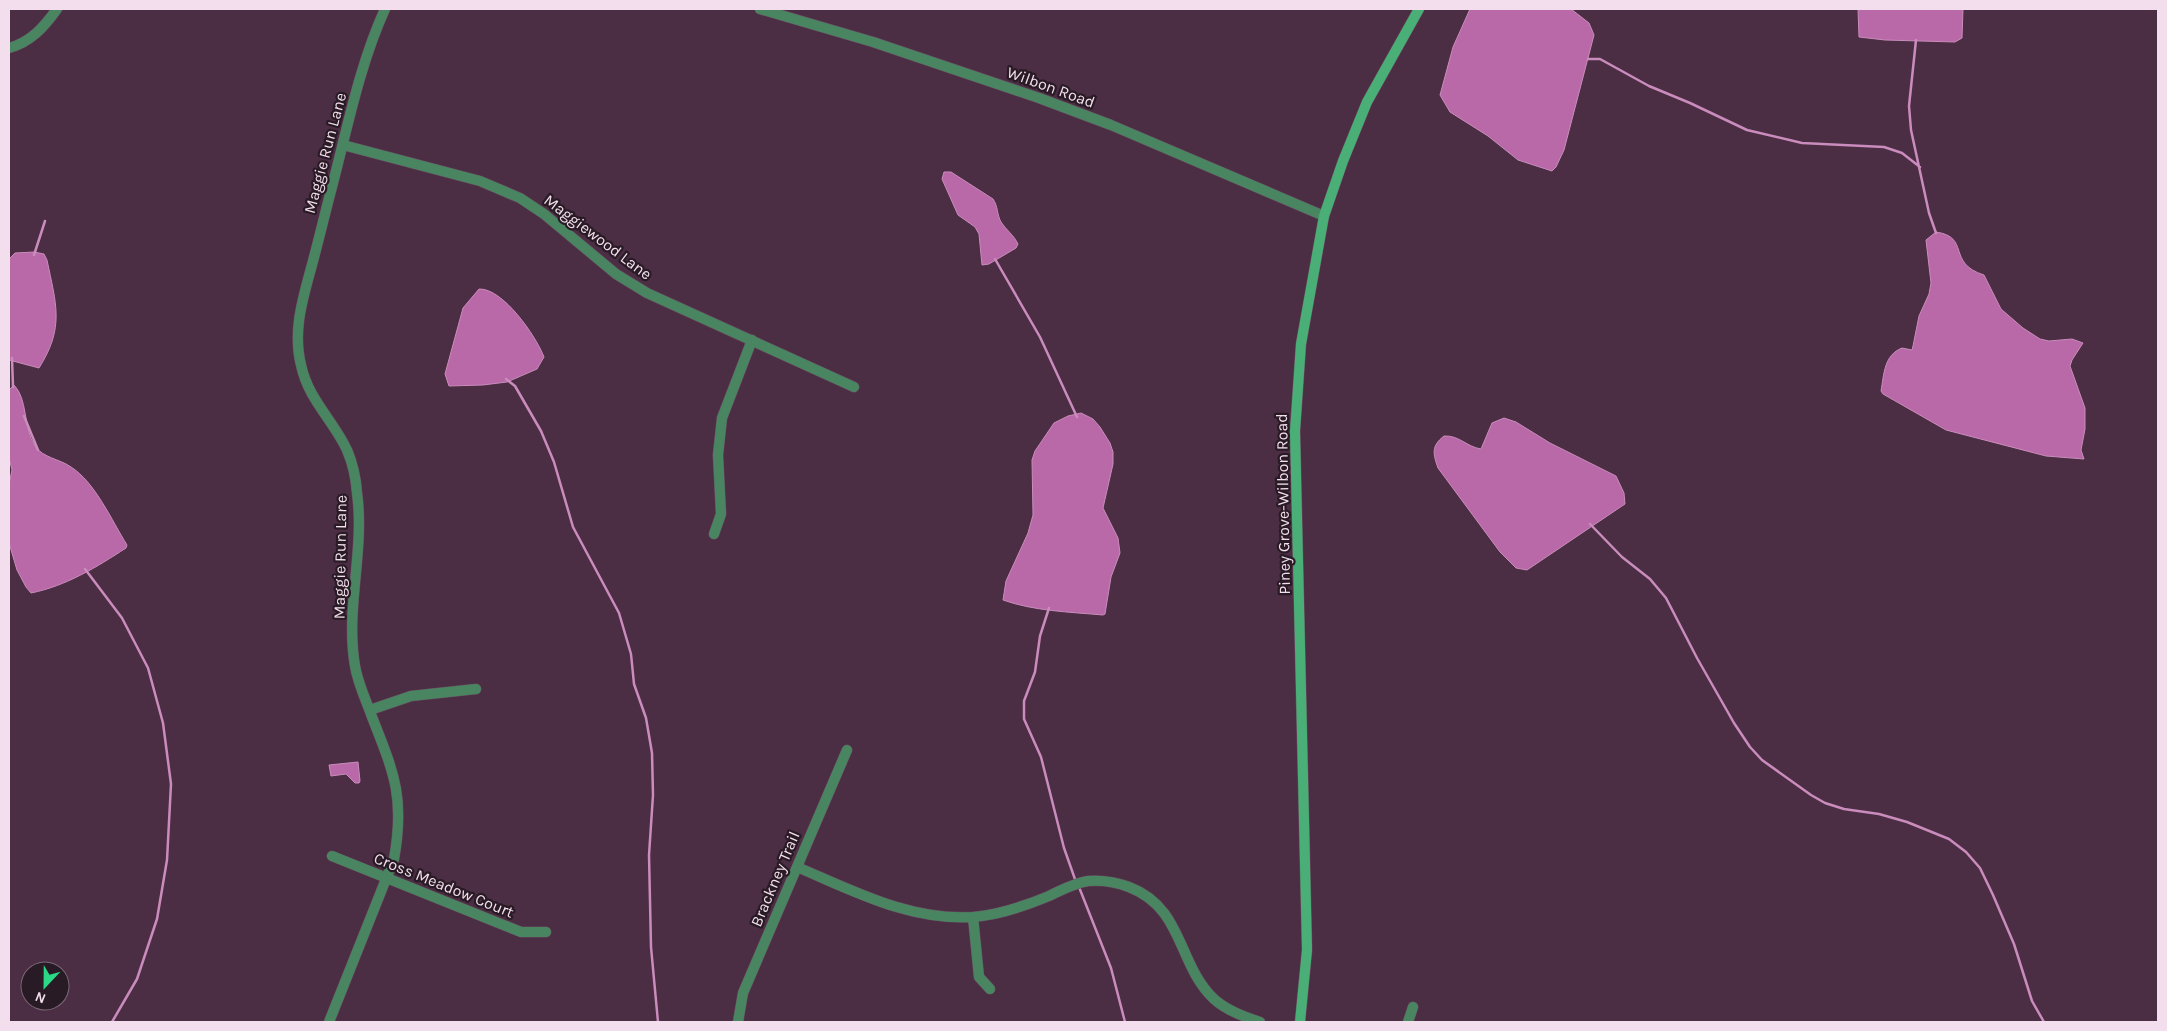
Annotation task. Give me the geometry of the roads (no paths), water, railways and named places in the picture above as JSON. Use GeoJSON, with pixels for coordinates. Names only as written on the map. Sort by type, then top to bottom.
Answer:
{"type":"FeatureCollection","features":[{"type":"Feature","properties":{"kind":"street"},"geometry":{"type":"LineString","coordinates":[[9,48],[18,46],[33,37],[57,9]]}},
{"type":"Feature","properties":{"kind":"street","name":"Maggie Run Lane"},"geometry":{"type":"LineString","coordinates":[[328,1022],[394,859],[398,838],[399,801],[392,769],[359,682],[353,639],[358,507],[354,474],[344,445],[307,386],[300,364],[297,336],[303,297],[366,59],[385,9]]}},
{"type":"Feature","properties":{"kind":"street","name":"Wilbon Road"},"geometry":{"type":"LineString","coordinates":[[760,9],[874,42],[1039,98],[1111,125],[1324,216]]}},
{"type":"Feature","properties":{"kind":"street","name":"Piney Grove-Wilbon Road"},"geometry":{"type":"LineString","coordinates":[[1300,1022],[1307,950],[1295,431],[1302,344],[1324,216],[1343,161],[1367,102],[1419,9]]}},
{"type":"Feature","properties":{"kind":"street","name":"Maggiewood Lane"},"geometry":{"type":"LineString","coordinates":[[343,145],[480,181],[520,198],[544,214],[604,265],[632,284],[854,387]]}},
{"type":"Feature","properties":{"kind":"street"},"geometry":{"type":"LineString","coordinates":[[714,534],[721,514],[718,455],[722,418],[752,340]]}},
{"type":"Feature","properties":{"kind":"street"},"geometry":{"type":"LineString","coordinates":[[370,710],[411,696],[476,689]]}},
{"type":"Feature","properties":{"kind":"street","name":"Brackney Trail"},"geometry":{"type":"LineString","coordinates":[[738,1022],[743,993],[847,750]]}},
{"type":"Feature","properties":{"kind":"street","name":"Cross Meadow Court"},"geometry":{"type":"LineString","coordinates":[[332,856],[521,932],[546,932]]}},
{"type":"Feature","properties":{"kind":"street"},"geometry":{"type":"LineString","coordinates":[[797,867],[884,904],[915,914],[951,917],[973,917],[1010,910],[1088,881],[1108,882],[1130,887],[1152,900],[1168,917],[1194,971],[1213,998],[1235,1013],[1260,1022]]}},
{"type":"Feature","properties":{"kind":"street"},"geometry":{"type":"LineString","coordinates":[[973,917],[979,977],[990,989]]}},
{"type":"Feature","properties":{"kind":"street"},"geometry":{"type":"LineString","coordinates":[[1408,1022],[1413,1007]]}},
{"type":"Feature","properties":{"kind":"waterway"},"geometry":{"type":"LineString","coordinates":[[1916,40],[1909,106],[1911,130],[1929,213],[1936,233]]}},
{"type":"Feature","properties":{"kind":"waterway"},"geometry":{"type":"LineString","coordinates":[[1588,59],[1600,59],[1649,86],[1747,130],[1802,143],[1884,147],[1902,153],[1920,167]]}},
{"type":"Feature","properties":{"kind":"waterway"},"geometry":{"type":"LineString","coordinates":[[34,255],[45,221]]}},
{"type":"Feature","properties":{"kind":"waterway"},"geometry":{"type":"LineString","coordinates":[[995,259],[1040,337],[1077,417]]}},
{"type":"Feature","properties":{"kind":"waterway"},"geometry":{"type":"LineString","coordinates":[[12,358],[13,387]]}},
{"type":"Feature","properties":{"kind":"waterway"},"geometry":{"type":"LineString","coordinates":[[506,379],[515,386],[541,431],[554,462],[573,527],[619,613],[631,654],[634,684],[646,718],[652,753],[653,795],[649,855],[651,947],[658,1022]]}},
{"type":"Feature","properties":{"kind":"waterway"},"geometry":{"type":"LineString","coordinates":[[24,416],[38,450]]}},
{"type":"Feature","properties":{"kind":"waterway"},"geometry":{"type":"LineString","coordinates":[[1590,524],[1622,557],[1650,579],[1666,598],[1734,723],[1750,747],[1762,760],[1825,803],[1844,809],[1879,814],[1907,822],[1949,839],[1966,852],[1980,868],[1993,895],[2014,944],[2032,1001],[2044,1022]]}},
{"type":"Feature","properties":{"kind":"waterway"},"geometry":{"type":"LineString","coordinates":[[85,569],[122,618],[148,668],[163,723],[171,784],[167,860],[157,919],[137,979],[112,1022]]}},
{"type":"Feature","properties":{"kind":"waterway"},"geometry":{"type":"LineString","coordinates":[[1049,608],[1040,636],[1035,672],[1024,701],[1024,719],[1041,757],[1064,848],[1076,882]]}},
{"type":"Feature","properties":{"kind":"waterway"},"geometry":{"type":"LineString","coordinates":[[1079,887],[1111,968],[1125,1022]]}}]}
